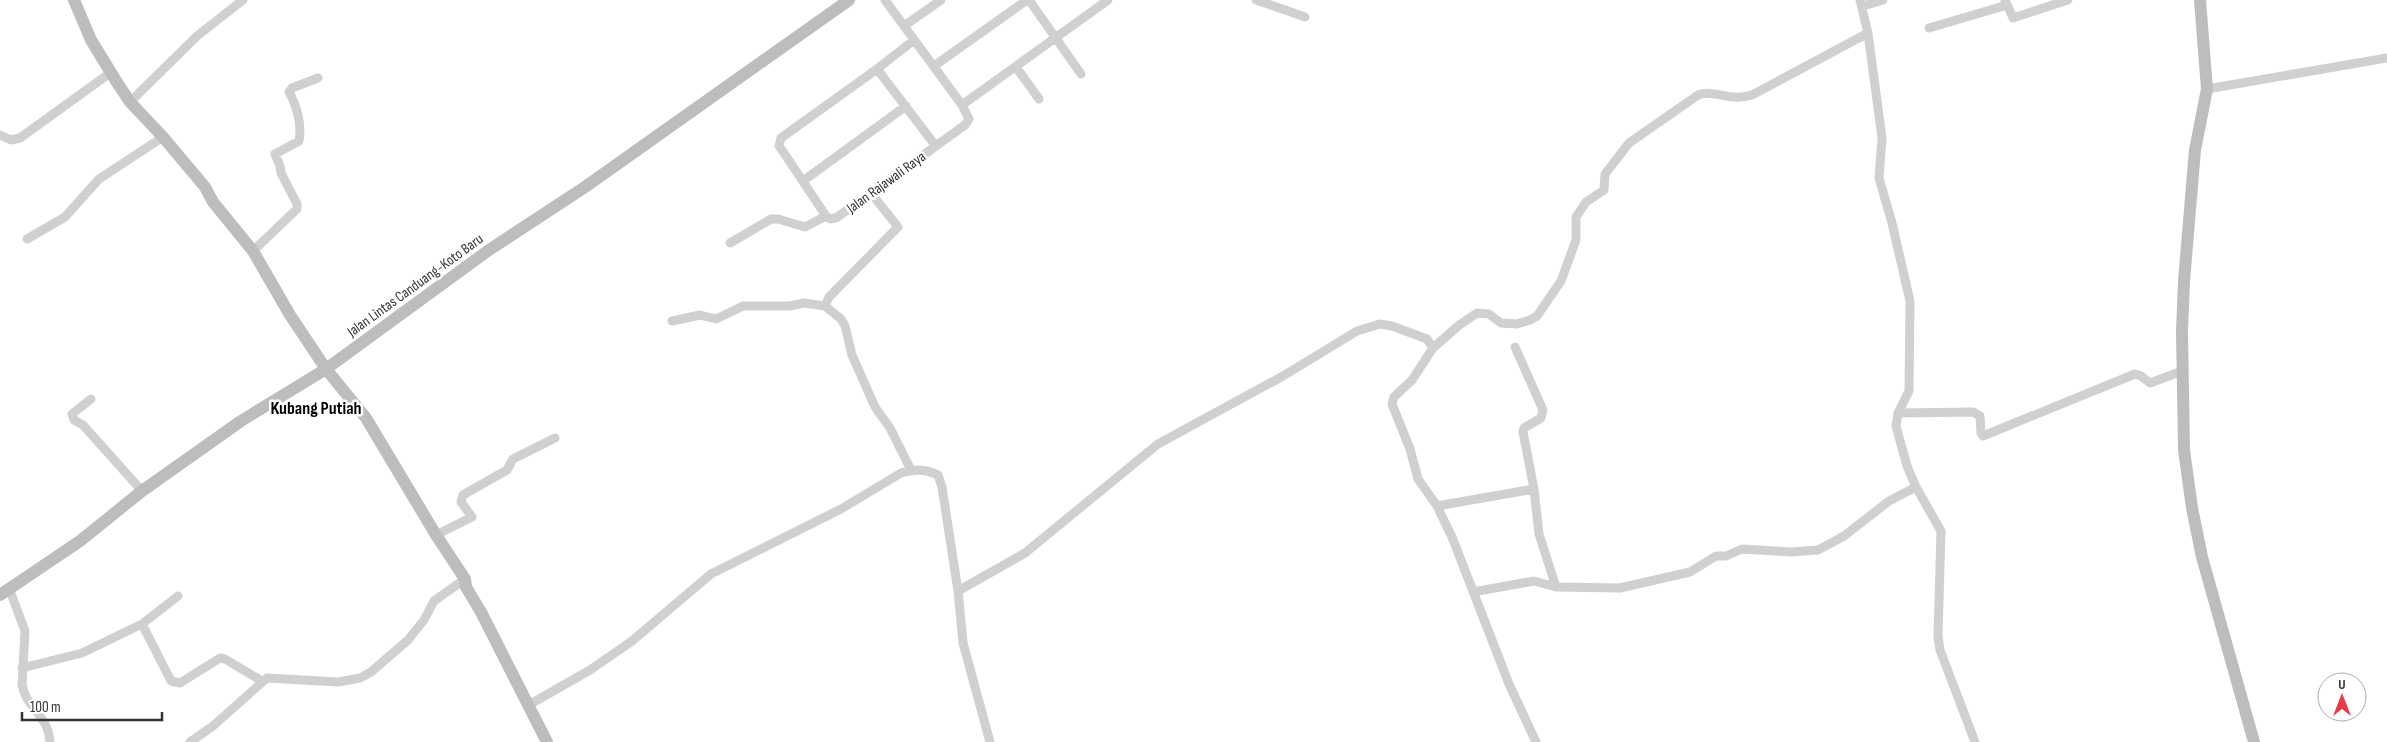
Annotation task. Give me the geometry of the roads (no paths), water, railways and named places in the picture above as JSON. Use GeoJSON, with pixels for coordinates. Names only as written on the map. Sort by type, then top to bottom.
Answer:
{"type":"FeatureCollection","features":[{"type":"Feature","properties":{"kind":"street"},"geometry":{"type":"LineString","coordinates":[[74,0],[92,40],[110,73],[130,102],[163,137],[205,187],[213,202],[252,250],[290,315],[326,370],[366,418],[436,535],[465,578],[466,587],[481,612],[527,706],[547,742]]}},
{"type":"Feature","properties":{"kind":"street"},"geometry":{"type":"LineString","coordinates":[[130,102],[197,36],[243,0]]}},
{"type":"Feature","properties":{"kind":"street","name":"Jalan Lintas Canduang-Koto Baru"},"geometry":{"type":"LineString","coordinates":[[5,592],[80,541],[142,491],[241,421],[326,370],[489,250],[585,187],[849,0]]}},
{"type":"Feature","properties":{"kind":"street"},"geometry":{"type":"LineString","coordinates":[[885,0],[962,105],[1108,0]]}},
{"type":"Feature","properties":{"kind":"street"},"geometry":{"type":"LineString","coordinates":[[904,26],[941,0]]}},
{"type":"Feature","properties":{"kind":"street"},"geometry":{"type":"LineString","coordinates":[[934,66],[1028,0],[1081,74]]}},
{"type":"Feature","properties":{"kind":"street"},"geometry":{"type":"LineString","coordinates":[[1256,0],[1305,17]]}},
{"type":"Feature","properties":{"kind":"street"},"geometry":{"type":"LineString","coordinates":[[1882,0],[1862,3],[1868,33],[1882,138],[1879,178],[1892,223],[1910,301],[1909,391],[1898,413],[1896,420],[1897,433],[1916,487],[1941,532],[1942,551],[1938,636],[1940,650],[1975,742]]}},
{"type":"Feature","properties":{"kind":"street"},"geometry":{"type":"LineString","coordinates":[[1929,28],[2006,3],[2013,18],[2068,0]]}},
{"type":"Feature","properties":{"kind":"street"},"geometry":{"type":"LineString","coordinates":[[2200,0],[2207,89],[2194,159],[2184,281],[2182,372],[2185,390],[2184,450],[2202,557],[2254,742]]}},
{"type":"Feature","properties":{"kind":"street"},"geometry":{"type":"LineString","coordinates":[[1536,742],[1510,684],[1452,536],[1437,506],[1418,479],[1410,449],[1392,404],[1394,397],[1412,380],[1433,348],[1458,326],[1478,314],[1489,314],[1501,323],[1517,324],[1537,316],[1562,281],[1576,240],[1576,217],[1586,202],[1604,190],[1605,174],[1637,138],[1698,95],[1706,92],[1732,98],[1752,95],[1868,33]]}},
{"type":"Feature","properties":{"kind":"street","name":"Jalan Rajawali Raya"},"geometry":{"type":"LineString","coordinates":[[914,40],[781,138],[779,146],[826,216],[830,219],[836,218],[968,122],[969,116],[962,105]]}},
{"type":"Feature","properties":{"kind":"street"},"geometry":{"type":"LineString","coordinates":[[2207,89],[2387,58]]}},
{"type":"Feature","properties":{"kind":"street"},"geometry":{"type":"LineString","coordinates":[[1016,67],[1039,99]]}},
{"type":"Feature","properties":{"kind":"street"},"geometry":{"type":"LineString","coordinates":[[877,69],[935,145]]}},
{"type":"Feature","properties":{"kind":"street"},"geometry":{"type":"LineString","coordinates":[[0,135],[11,140],[20,138],[110,73]]}},
{"type":"Feature","properties":{"kind":"street"},"geometry":{"type":"LineString","coordinates":[[252,250],[297,209],[297,204],[281,173],[275,154],[299,140],[301,130],[294,101],[289,92],[292,88],[318,78]]}},
{"type":"Feature","properties":{"kind":"street"},"geometry":{"type":"LineString","coordinates":[[803,181],[906,106]]}},
{"type":"Feature","properties":{"kind":"street"},"geometry":{"type":"LineString","coordinates":[[26,239],[65,217],[99,179],[163,137]]}},
{"type":"Feature","properties":{"kind":"street"},"geometry":{"type":"LineString","coordinates":[[825,306],[829,297],[898,227],[871,193]]}},
{"type":"Feature","properties":{"kind":"street"},"geometry":{"type":"LineString","coordinates":[[730,243],[774,218],[805,227],[826,216]]}},
{"type":"Feature","properties":{"kind":"street"},"geometry":{"type":"LineString","coordinates":[[672,321],[700,316],[716,319],[743,306],[790,306],[804,304],[825,306],[841,319],[845,326],[852,355],[876,407],[890,428],[911,470]]}},
{"type":"Feature","properties":{"kind":"street"},"geometry":{"type":"LineString","coordinates":[[958,592],[1025,553],[1158,444],[1283,376],[1357,331],[1380,324],[1392,326],[1427,339],[1433,348]]}},
{"type":"Feature","properties":{"kind":"street"},"geometry":{"type":"LineString","coordinates":[[1515,347],[1544,410],[1541,418],[1524,428],[1523,432],[1534,489],[1539,534],[1556,586]]}},
{"type":"Feature","properties":{"kind":"street"},"geometry":{"type":"LineString","coordinates":[[1898,413],[1973,412],[1980,416],[1981,433],[1983,436],[2136,374],[2150,383],[2182,372]]}},
{"type":"Feature","properties":{"kind":"street"},"geometry":{"type":"LineString","coordinates":[[90,399],[72,414],[74,420],[83,425],[142,491]]}},
{"type":"Feature","properties":{"kind":"street"},"geometry":{"type":"LineString","coordinates":[[436,535],[472,517],[461,502],[463,495],[507,470],[513,459],[555,438]]}},
{"type":"Feature","properties":{"kind":"street"},"geometry":{"type":"LineString","coordinates":[[527,706],[590,670],[632,641],[711,574],[841,509],[901,473],[911,470],[930,471],[938,475],[942,487],[958,592],[963,643],[990,742]]}},
{"type":"Feature","properties":{"kind":"street"},"geometry":{"type":"LineString","coordinates":[[1473,592],[1527,581],[1556,586],[1620,588],[1690,572],[1716,556],[1726,556],[1742,549],[1791,552],[1818,550],[1844,536],[1890,501],[1916,487]]}},
{"type":"Feature","properties":{"kind":"street"},"geometry":{"type":"LineString","coordinates":[[1437,506],[1534,489]]}},
{"type":"Feature","properties":{"kind":"street"},"geometry":{"type":"LineString","coordinates":[[190,742],[213,726],[262,681],[274,677],[338,682],[360,678],[371,672],[408,640],[424,620],[434,601],[465,578]]}},
{"type":"Feature","properties":{"kind":"street"},"geometry":{"type":"LineString","coordinates":[[5,592],[24,624],[23,693],[45,721],[50,742]]}},
{"type":"Feature","properties":{"kind":"street"},"geometry":{"type":"LineString","coordinates":[[22,668],[82,653],[142,624],[178,596]]}},
{"type":"Feature","properties":{"kind":"street"},"geometry":{"type":"LineString","coordinates":[[142,624],[171,681],[175,683],[180,683],[220,658],[225,659],[262,681]]}},
{"type":"Feature","properties":{"kind":"district","name":"Kubang Putiah"},"geometry":{"type":"Point","coordinates":[316,408]}}]}
